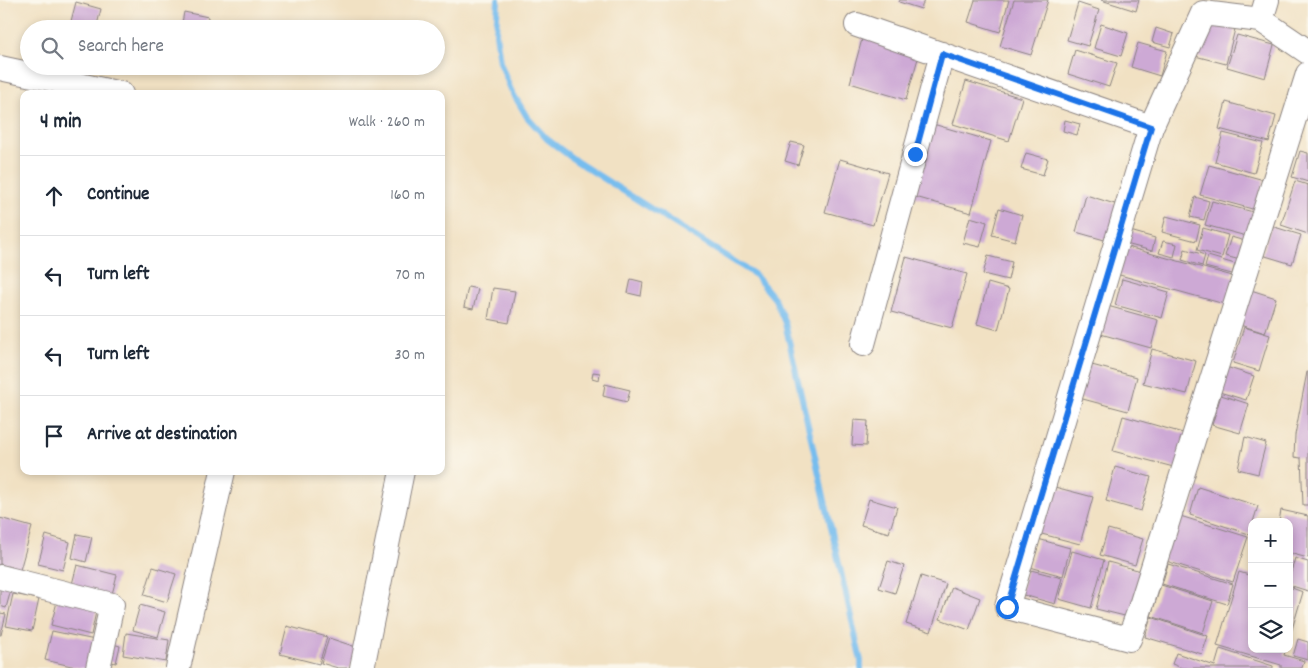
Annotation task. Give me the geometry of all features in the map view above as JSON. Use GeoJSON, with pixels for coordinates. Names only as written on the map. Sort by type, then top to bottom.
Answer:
{"type":"FeatureCollection","features":[{"type":"Feature","properties":{"kind":"street"},"geometry":{"type":"LineString","coordinates":[[1308,52],[1264,10],[1203,13],[1151,127],[1007,607],[1129,639],[1308,74]]}},
{"type":"Feature","properties":{"kind":"street"},"geometry":{"type":"LineString","coordinates":[[857,25],[1151,127]]}},
{"type":"Feature","properties":{"kind":"street"},"geometry":{"type":"LineString","coordinates":[[863,344],[942,54]]}},
{"type":"Feature","properties":{"kind":"street"},"geometry":{"type":"LineString","coordinates":[[0,68],[20,72]]}},
{"type":"Feature","properties":{"kind":"street"},"geometry":{"type":"LineString","coordinates":[[33,75],[102,90]]}},
{"type":"Feature","properties":{"kind":"street"},"geometry":{"type":"LineString","coordinates":[[178,668],[222,475]]}},
{"type":"Feature","properties":{"kind":"street"},"geometry":{"type":"LineString","coordinates":[[362,668],[401,475]]}},
{"type":"Feature","properties":{"kind":"street"},"geometry":{"type":"LineString","coordinates":[[0,577],[112,605],[98,668]]}},
{"type":"Feature","properties":{"kind":"building"},"geometry":{"type":"Polygon","coordinates":[[[900,0],[924,0],[921,9],[899,2],[900,0]]]}},
{"type":"Feature","properties":{"kind":"building"},"geometry":{"type":"Polygon","coordinates":[[[975,0],[1009,0],[1000,32],[968,22],[975,0]]]}},
{"type":"Feature","properties":{"kind":"building"},"geometry":{"type":"Polygon","coordinates":[[[1014,0],[1048,0],[1031,55],[1000,46],[1014,0]]]}},
{"type":"Feature","properties":{"kind":"building"},"geometry":{"type":"Polygon","coordinates":[[[1101,0],[1139,0],[1136,11],[1101,0]]]}},
{"type":"Feature","properties":{"kind":"building"},"geometry":{"type":"Polygon","coordinates":[[[76,2],[101,9],[98,20],[71,20],[76,2]]]}},
{"type":"Feature","properties":{"kind":"building"},"geometry":{"type":"Polygon","coordinates":[[[1078,3],[1099,10],[1088,46],[1067,40],[1078,3]]]}},
{"type":"Feature","properties":{"kind":"building"},"geometry":{"type":"Polygon","coordinates":[[[184,12],[208,17],[208,20],[183,20],[184,12]]]}},
{"type":"Feature","properties":{"kind":"building"},"geometry":{"type":"Polygon","coordinates":[[[1204,21],[1235,29],[1226,64],[1195,56],[1204,21]]]}},
{"type":"Feature","properties":{"kind":"building"},"geometry":{"type":"Polygon","coordinates":[[[1101,24],[1128,33],[1121,56],[1094,48],[1101,24]]]}},
{"type":"Feature","properties":{"kind":"building"},"geometry":{"type":"Polygon","coordinates":[[[1156,28],[1174,34],[1170,47],[1152,42],[1156,28]]]}},
{"type":"Feature","properties":{"kind":"building"},"geometry":{"type":"Polygon","coordinates":[[[864,32],[921,48],[906,100],[850,83],[864,32]]]}},
{"type":"Feature","properties":{"kind":"building"},"geometry":{"type":"Polygon","coordinates":[[[1237,35],[1274,45],[1265,78],[1227,67],[1237,35]]]}},
{"type":"Feature","properties":{"kind":"building"},"geometry":{"type":"Polygon","coordinates":[[[1138,43],[1167,51],[1160,76],[1131,67],[1138,43]]]}},
{"type":"Feature","properties":{"kind":"building"},"geometry":{"type":"Polygon","coordinates":[[[1075,50],[1117,63],[1109,87],[1068,74],[1075,50]]]}},
{"type":"Feature","properties":{"kind":"building"},"geometry":{"type":"Polygon","coordinates":[[[966,81],[1022,98],[1009,141],[953,124],[966,81]]]}},
{"type":"Feature","properties":{"kind":"building"},"geometry":{"type":"Polygon","coordinates":[[[1226,102],[1276,116],[1269,142],[1219,129],[1226,102]]]}},
{"type":"Feature","properties":{"kind":"building"},"geometry":{"type":"Polygon","coordinates":[[[1065,120],[1080,124],[1077,135],[1063,131],[1065,120]]]}},
{"type":"Feature","properties":{"kind":"building"},"geometry":{"type":"Polygon","coordinates":[[[933,124],[991,141],[971,213],[912,196],[933,124]]]}},
{"type":"Feature","properties":{"kind":"building"},"geometry":{"type":"Polygon","coordinates":[[[1223,133],[1263,143],[1254,173],[1215,162],[1223,133]]]}},
{"type":"Feature","properties":{"kind":"building"},"geometry":{"type":"Polygon","coordinates":[[[791,142],[804,145],[798,165],[785,161],[791,142]]]}},
{"type":"Feature","properties":{"kind":"building"},"geometry":{"type":"Polygon","coordinates":[[[1300,151],[1308,153],[1308,182],[1292,177],[1300,151]]]}},
{"type":"Feature","properties":{"kind":"building"},"geometry":{"type":"Polygon","coordinates":[[[1026,153],[1048,159],[1043,175],[1021,169],[1026,153]]]}},
{"type":"Feature","properties":{"kind":"building"},"geometry":{"type":"Polygon","coordinates":[[[840,159],[888,173],[873,225],[825,212],[840,159]]]}},
{"type":"Feature","properties":{"kind":"building"},"geometry":{"type":"Polygon","coordinates":[[[1209,165],[1264,180],[1256,210],[1200,195],[1209,165]]]}},
{"type":"Feature","properties":{"kind":"building"},"geometry":{"type":"Polygon","coordinates":[[[1295,181],[1308,185],[1308,234],[1281,225],[1295,181]]]}},
{"type":"Feature","properties":{"kind":"building"},"geometry":{"type":"Polygon","coordinates":[[[1086,195],[1118,205],[1108,241],[1076,232],[1086,195]]]}},
{"type":"Feature","properties":{"kind":"building"},"geometry":{"type":"Polygon","coordinates":[[[1195,197],[1209,201],[1204,220],[1190,217],[1195,197]]]}},
{"type":"Feature","properties":{"kind":"building"},"geometry":{"type":"Polygon","coordinates":[[[1212,201],[1257,213],[1250,237],[1205,225],[1212,201]]]}},
{"type":"Feature","properties":{"kind":"building"},"geometry":{"type":"Polygon","coordinates":[[[999,208],[1022,215],[1015,241],[992,235],[999,208]]]}},
{"type":"Feature","properties":{"kind":"building"},"geometry":{"type":"Polygon","coordinates":[[[1166,216],[1200,225],[1196,241],[1162,232],[1166,216]]]}},
{"type":"Feature","properties":{"kind":"building"},"geometry":{"type":"Polygon","coordinates":[[[970,217],[987,222],[980,247],[963,243],[970,217]]]}},
{"type":"Feature","properties":{"kind":"building"},"geometry":{"type":"Polygon","coordinates":[[[1271,226],[1301,235],[1292,264],[1262,255],[1271,226]]]}},
{"type":"Feature","properties":{"kind":"building"},"geometry":{"type":"Polygon","coordinates":[[[1203,228],[1228,235],[1222,257],[1197,250],[1203,228]]]}},
{"type":"Feature","properties":{"kind":"building"},"geometry":{"type":"Polygon","coordinates":[[[1130,231],[1155,238],[1152,251],[1126,244],[1130,231]]]}},
{"type":"Feature","properties":{"kind":"building"},"geometry":{"type":"Polygon","coordinates":[[[1231,237],[1245,241],[1240,260],[1225,256],[1231,237]]]}},
{"type":"Feature","properties":{"kind":"building"},"geometry":{"type":"Polygon","coordinates":[[[1163,241],[1177,244],[1174,257],[1159,253],[1163,241]]]}},
{"type":"Feature","properties":{"kind":"building"},"geometry":{"type":"Polygon","coordinates":[[[1124,246],[1236,277],[1228,305],[1116,274],[1124,246]]]}},
{"type":"Feature","properties":{"kind":"building"},"geometry":{"type":"Polygon","coordinates":[[[1185,249],[1205,255],[1202,266],[1182,260],[1185,249]]]}},
{"type":"Feature","properties":{"kind":"building"},"geometry":{"type":"Polygon","coordinates":[[[988,256],[1012,262],[1008,280],[983,274],[988,256]]]}},
{"type":"Feature","properties":{"kind":"building"},"geometry":{"type":"Polygon","coordinates":[[[1208,256],[1235,264],[1232,274],[1205,267],[1208,256]]]}},
{"type":"Feature","properties":{"kind":"building"},"geometry":{"type":"Polygon","coordinates":[[[906,257],[967,274],[952,328],[891,312],[906,257]]]}},
{"type":"Feature","properties":{"kind":"building"},"geometry":{"type":"Polygon","coordinates":[[[631,279],[643,282],[641,296],[628,293],[631,279]]]}},
{"type":"Feature","properties":{"kind":"building"},"geometry":{"type":"Polygon","coordinates":[[[1122,279],[1169,292],[1162,318],[1115,305],[1122,279]]]}},
{"type":"Feature","properties":{"kind":"building"},"geometry":{"type":"Polygon","coordinates":[[[988,283],[1009,289],[998,330],[977,324],[988,283]]]}},
{"type":"Feature","properties":{"kind":"building"},"geometry":{"type":"Polygon","coordinates":[[[468,287],[478,289],[473,309],[464,307],[468,287]]]}},
{"type":"Feature","properties":{"kind":"building"},"geometry":{"type":"Polygon","coordinates":[[[493,288],[515,291],[509,323],[488,319],[493,288]]]}},
{"type":"Feature","properties":{"kind":"building"},"geometry":{"type":"Polygon","coordinates":[[[1251,290],[1276,298],[1265,333],[1240,325],[1251,290]]]}},
{"type":"Feature","properties":{"kind":"building"},"geometry":{"type":"Polygon","coordinates":[[[1104,305],[1158,320],[1151,348],[1097,333],[1104,305]]]}},
{"type":"Feature","properties":{"kind":"building"},"geometry":{"type":"Polygon","coordinates":[[[1244,327],[1270,335],[1259,371],[1233,363],[1244,327]]]}},
{"type":"Feature","properties":{"kind":"building"},"geometry":{"type":"Polygon","coordinates":[[[1152,349],[1196,361],[1187,394],[1143,383],[1152,349]]]}},
{"type":"Feature","properties":{"kind":"building"},"geometry":{"type":"Polygon","coordinates":[[[1088,364],[1137,377],[1128,411],[1079,398],[1088,364]]]}},
{"type":"Feature","properties":{"kind":"building"},"geometry":{"type":"Polygon","coordinates":[[[1223,366],[1254,376],[1246,400],[1216,391],[1223,366]]]}},
{"type":"Feature","properties":{"kind":"building"},"geometry":{"type":"Polygon","coordinates":[[[593,372],[600,373],[599,380],[592,378],[593,372]]]}},
{"type":"Feature","properties":{"kind":"building"},"geometry":{"type":"Polygon","coordinates":[[[1307,372],[1308,505],[1303,505],[1301,458],[1294,457],[1295,435],[1307,372]]]}},
{"type":"Feature","properties":{"kind":"building"},"geometry":{"type":"Polygon","coordinates":[[[605,384],[630,390],[627,402],[603,396],[605,384]]]}},
{"type":"Feature","properties":{"kind":"building"},"geometry":{"type":"Polygon","coordinates":[[[1221,395],[1249,404],[1240,433],[1212,425],[1221,395]]]}},
{"type":"Feature","properties":{"kind":"building"},"geometry":{"type":"Polygon","coordinates":[[[1123,416],[1190,435],[1181,469],[1113,451],[1123,416]]]}},
{"type":"Feature","properties":{"kind":"building"},"geometry":{"type":"Polygon","coordinates":[[[854,420],[868,421],[866,446],[852,445],[854,420]]]}},
{"type":"Feature","properties":{"kind":"building"},"geometry":{"type":"Polygon","coordinates":[[[1245,437],[1266,443],[1258,474],[1238,469],[1245,437]]]}},
{"type":"Feature","properties":{"kind":"building"},"geometry":{"type":"Polygon","coordinates":[[[1115,467],[1151,477],[1141,511],[1106,501],[1115,467]]]}},
{"type":"Feature","properties":{"kind":"building"},"geometry":{"type":"Polygon","coordinates":[[[1047,485],[1093,497],[1080,544],[1034,532],[1047,485]]]}},
{"type":"Feature","properties":{"kind":"building"},"geometry":{"type":"Polygon","coordinates":[[[1198,487],[1258,506],[1254,518],[1248,518],[1248,534],[1190,515],[1198,487]]]}},
{"type":"Feature","properties":{"kind":"building"},"geometry":{"type":"Polygon","coordinates":[[[869,499],[897,507],[889,533],[861,525],[869,499]]]}},
{"type":"Feature","properties":{"kind":"building"},"geometry":{"type":"Polygon","coordinates":[[[1281,510],[1308,516],[1308,558],[1293,554],[1293,518],[1280,518],[1281,510]]]}},
{"type":"Feature","properties":{"kind":"building"},"geometry":{"type":"Polygon","coordinates":[[[1177,515],[1248,537],[1233,582],[1163,560],[1177,515]]]}},
{"type":"Feature","properties":{"kind":"building"},"geometry":{"type":"Polygon","coordinates":[[[0,518],[32,527],[20,570],[0,564],[0,518]]]}},
{"type":"Feature","properties":{"kind":"building"},"geometry":{"type":"Polygon","coordinates":[[[1108,529],[1143,539],[1135,565],[1100,555],[1108,529]]]}},
{"type":"Feature","properties":{"kind":"building"},"geometry":{"type":"Polygon","coordinates":[[[77,534],[92,537],[86,562],[72,558],[77,534]]]}},
{"type":"Feature","properties":{"kind":"building"},"geometry":{"type":"Polygon","coordinates":[[[46,535],[70,542],[63,570],[38,564],[46,535]]]}},
{"type":"Feature","properties":{"kind":"building"},"geometry":{"type":"Polygon","coordinates":[[[1038,539],[1070,548],[1063,576],[1030,567],[1038,539]]]}},
{"type":"Feature","properties":{"kind":"building"},"geometry":{"type":"Polygon","coordinates":[[[1072,551],[1104,560],[1091,608],[1059,599],[1072,551]]]}},
{"type":"Feature","properties":{"kind":"building"},"geometry":{"type":"Polygon","coordinates":[[[1295,558],[1308,562],[1308,591],[1293,586],[1293,565],[1295,558]]]}},
{"type":"Feature","properties":{"kind":"building"},"geometry":{"type":"Polygon","coordinates":[[[888,561],[904,566],[895,593],[879,588],[888,561]]]}},
{"type":"Feature","properties":{"kind":"building"},"geometry":{"type":"Polygon","coordinates":[[[1108,562],[1145,572],[1133,618],[1096,609],[1108,562]]]}},
{"type":"Feature","properties":{"kind":"building"},"geometry":{"type":"Polygon","coordinates":[[[1168,564],[1233,584],[1227,604],[1162,584],[1168,564]]]}},
{"type":"Feature","properties":{"kind":"building"},"geometry":{"type":"Polygon","coordinates":[[[77,565],[117,575],[110,602],[70,592],[77,565]]]}},
{"type":"Feature","properties":{"kind":"building"},"geometry":{"type":"Polygon","coordinates":[[[153,567],[176,574],[167,602],[144,595],[153,567]]]}},
{"type":"Feature","properties":{"kind":"building"},"geometry":{"type":"Polygon","coordinates":[[[1027,569],[1062,578],[1055,604],[1020,594],[1027,569]]]}},
{"type":"Feature","properties":{"kind":"building"},"geometry":{"type":"Polygon","coordinates":[[[1239,572],[1248,575],[1248,653],[1285,653],[1284,655],[1304,661],[1302,668],[1281,668],[1281,665],[1217,646],[1239,572]]]}},
{"type":"Feature","properties":{"kind":"building"},"geometry":{"type":"Polygon","coordinates":[[[921,576],[946,584],[931,632],[906,624],[921,576]]]}},
{"type":"Feature","properties":{"kind":"building"},"geometry":{"type":"Polygon","coordinates":[[[0,583],[12,586],[6,608],[0,606],[0,583]]]}},
{"type":"Feature","properties":{"kind":"building"},"geometry":{"type":"Polygon","coordinates":[[[1161,585],[1213,601],[1203,633],[1151,616],[1161,585]]]}},
{"type":"Feature","properties":{"kind":"building"},"geometry":{"type":"Polygon","coordinates":[[[952,587],[980,598],[969,630],[940,619],[952,587]]]}},
{"type":"Feature","properties":{"kind":"building"},"geometry":{"type":"Polygon","coordinates":[[[1293,588],[1303,592],[1293,626],[1293,588]]]}},
{"type":"Feature","properties":{"kind":"building"},"geometry":{"type":"Polygon","coordinates":[[[13,594],[39,599],[32,631],[6,626],[13,594]]]}},
{"type":"Feature","properties":{"kind":"building"},"geometry":{"type":"Polygon","coordinates":[[[58,598],[97,607],[91,635],[51,625],[58,598]]]}},
{"type":"Feature","properties":{"kind":"building"},"geometry":{"type":"Polygon","coordinates":[[[140,605],[165,612],[158,637],[133,630],[140,605]]]}},
{"type":"Feature","properties":{"kind":"building"},"geometry":{"type":"Polygon","coordinates":[[[0,613],[6,614],[1,635],[0,635],[0,613]]]}},
{"type":"Feature","properties":{"kind":"building"},"geometry":{"type":"Polygon","coordinates":[[[1151,617],[1208,636],[1202,654],[1145,637],[1151,617]]]}},
{"type":"Feature","properties":{"kind":"building"},"geometry":{"type":"Polygon","coordinates":[[[287,626],[327,637],[319,664],[280,654],[287,626]]]}},
{"type":"Feature","properties":{"kind":"building"},"geometry":{"type":"Polygon","coordinates":[[[52,631],[95,640],[89,668],[80,668],[45,660],[52,631]]]}},
{"type":"Feature","properties":{"kind":"building"},"geometry":{"type":"Polygon","coordinates":[[[126,633],[169,640],[166,662],[123,655],[126,633]]]}},
{"type":"Feature","properties":{"kind":"building"},"geometry":{"type":"Polygon","coordinates":[[[329,638],[356,647],[350,668],[338,668],[321,663],[329,638]]]}},
{"type":"Feature","properties":{"kind":"building"},"geometry":{"type":"Polygon","coordinates":[[[1298,639],[1308,642],[1308,660],[1293,656],[1298,639]]]}},
{"type":"Feature","properties":{"kind":"building"},"geometry":{"type":"Polygon","coordinates":[[[106,642],[120,646],[116,663],[102,660],[106,642]]]}},
{"type":"Feature","properties":{"kind":"building"},"geometry":{"type":"Polygon","coordinates":[[[1220,649],[1273,666],[1273,668],[1182,668],[1172,664],[1176,653],[1215,666],[1220,649]]]}},
{"type":"Feature","properties":{"kind":"waterway"},"geometry":{"type":"LineString","coordinates":[[498,0],[496,33],[500,62],[511,90],[527,117],[547,139],[576,161],[754,274],[775,299],[785,323],[861,661],[861,668]]}},
{"type":"Feature","properties":{"kind":"route"},"geometry":{"type":"LineString","coordinates":[[915,154],[942,54],[1151,127],[1007,607]]}}]}
